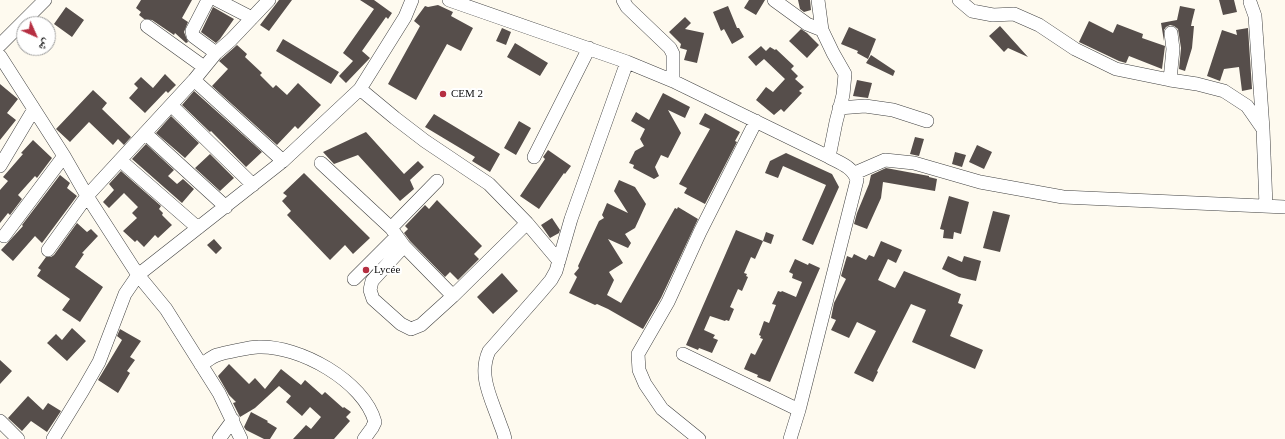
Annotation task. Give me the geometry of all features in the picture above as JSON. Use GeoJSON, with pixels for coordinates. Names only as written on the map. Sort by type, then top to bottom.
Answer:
{"type":"FeatureCollection","features":[{"type":"Feature","properties":{"kind":"street"},"geometry":{"type":"LineString","coordinates":[[0,45],[45,0]]}},
{"type":"Feature","properties":{"kind":"street"},"geometry":{"type":"LineString","coordinates":[[208,0],[192,31],[193,36],[216,53]]}},
{"type":"Feature","properties":{"kind":"street"},"geometry":{"type":"LineString","coordinates":[[217,0],[252,18]]}},
{"type":"Feature","properties":{"kind":"street"},"geometry":{"type":"LineString","coordinates":[[48,250],[87,196],[194,80],[216,53],[269,0]]}},
{"type":"Feature","properties":{"kind":"street"},"geometry":{"type":"LineString","coordinates":[[53,439],[99,362],[126,294],[138,275],[283,162],[360,89],[405,17],[412,0]]}},
{"type":"Feature","properties":{"kind":"street"},"geometry":{"type":"LineString","coordinates":[[449,0],[473,4],[627,62],[673,81],[852,169],[857,180],[790,439]]}},
{"type":"Feature","properties":{"kind":"street"},"geometry":{"type":"LineString","coordinates":[[623,0],[627,7],[670,48],[673,54],[673,81]]}},
{"type":"Feature","properties":{"kind":"street"},"geometry":{"type":"LineString","coordinates":[[774,0],[807,24],[822,30]]}},
{"type":"Feature","properties":{"kind":"street"},"geometry":{"type":"LineString","coordinates":[[818,0],[822,30],[845,74],[829,157]]}},
{"type":"Feature","properties":{"kind":"street"},"geometry":{"type":"LineString","coordinates":[[959,0],[972,11],[993,15],[1014,14],[1039,25],[1075,49],[1116,69],[1197,84],[1224,91],[1247,106],[1263,130]]}},
{"type":"Feature","properties":{"kind":"street"},"geometry":{"type":"LineString","coordinates":[[1250,2],[1255,16],[1263,130],[1266,206]]}},
{"type":"Feature","properties":{"kind":"street"},"geometry":{"type":"LineString","coordinates":[[147,26],[204,67]]}},
{"type":"Feature","properties":{"kind":"street"},"geometry":{"type":"LineString","coordinates":[[1170,80],[1173,49],[1171,34]]}},
{"type":"Feature","properties":{"kind":"street"},"geometry":{"type":"LineString","coordinates":[[534,157],[589,48]]}},
{"type":"Feature","properties":{"kind":"street"},"geometry":{"type":"LineString","coordinates":[[1,61],[34,109],[87,196],[138,275],[166,309],[219,393],[241,439]]}},
{"type":"Feature","properties":{"kind":"street"},"geometry":{"type":"LineString","coordinates":[[505,439],[487,386],[484,372],[485,361],[489,351],[551,280],[559,261],[572,219],[627,62]]}},
{"type":"Feature","properties":{"kind":"street"},"geometry":{"type":"LineString","coordinates":[[194,80],[283,162]]}},
{"type":"Feature","properties":{"kind":"street"},"geometry":{"type":"LineString","coordinates":[[360,89],[394,118],[489,184],[559,261]]}},
{"type":"Feature","properties":{"kind":"street"},"geometry":{"type":"LineString","coordinates":[[171,105],[254,185]]}},
{"type":"Feature","properties":{"kind":"street"},"geometry":{"type":"LineString","coordinates":[[839,108],[865,106],[893,110],[927,122]]}},
{"type":"Feature","properties":{"kind":"street"},"geometry":{"type":"LineString","coordinates":[[0,166],[34,109]]}},
{"type":"Feature","properties":{"kind":"street"},"geometry":{"type":"LineString","coordinates":[[699,439],[662,409],[645,384],[638,370],[638,354],[668,302],[700,232],[756,121]]}},
{"type":"Feature","properties":{"kind":"street"},"geometry":{"type":"LineString","coordinates":[[145,133],[226,207]]}},
{"type":"Feature","properties":{"kind":"street"},"geometry":{"type":"LineString","coordinates":[[4,236],[64,156]]}},
{"type":"Feature","properties":{"kind":"street"},"geometry":{"type":"LineString","coordinates":[[120,160],[198,228]]}},
{"type":"Feature","properties":{"kind":"street"},"geometry":{"type":"LineString","coordinates":[[855,173],[885,160],[914,163],[980,182],[1063,197],[1285,207]]}},
{"type":"Feature","properties":{"kind":"street"},"geometry":{"type":"LineString","coordinates":[[321,163],[398,237],[453,296]]}},
{"type":"Feature","properties":{"kind":"street"},"geometry":{"type":"LineString","coordinates":[[437,181],[398,237],[372,281],[370,290],[373,299],[401,324],[411,329],[421,325],[453,296],[526,223]]}},
{"type":"Feature","properties":{"kind":"street"},"geometry":{"type":"LineString","coordinates":[[354,279],[398,237]]}},
{"type":"Feature","properties":{"kind":"street"},"geometry":{"type":"LineString","coordinates":[[201,365],[217,355],[259,347],[277,349],[300,355],[318,363],[340,376],[358,393],[369,407],[375,422],[364,439]]}},
{"type":"Feature","properties":{"kind":"street"},"geometry":{"type":"LineString","coordinates":[[684,354],[798,410]]}},
{"type":"Feature","properties":{"kind":"street"},"geometry":{"type":"LineString","coordinates":[[219,439],[233,420]]}},
{"type":"Feature","properties":{"kind":"street"},"geometry":{"type":"LineString","coordinates":[[0,422],[18,439]]}},
{"type":"Feature","properties":{"kind":"building"},"geometry":{"type":"Polygon","coordinates":[[[141,0],[192,0],[182,18],[188,22],[184,32],[188,42],[186,43],[175,33],[174,35],[152,20],[144,19],[139,15],[141,12],[136,8],[141,0]]]}},
{"type":"Feature","properties":{"kind":"building"},"geometry":{"type":"Polygon","coordinates":[[[279,0],[292,0],[269,31],[260,25],[279,0]]]}},
{"type":"Feature","properties":{"kind":"building"},"geometry":{"type":"Polygon","coordinates":[[[360,0],[374,0],[392,13],[388,19],[386,17],[362,51],[370,58],[346,83],[339,76],[353,61],[343,53],[374,9],[360,0]]]}},
{"type":"Feature","properties":{"kind":"building"},"geometry":{"type":"Polygon","coordinates":[[[749,0],[765,0],[756,15],[744,8],[749,0]]]}},
{"type":"Feature","properties":{"kind":"building"},"geometry":{"type":"Polygon","coordinates":[[[798,0],[810,0],[811,10],[804,12],[800,9],[798,0]]]}},
{"type":"Feature","properties":{"kind":"building"},"geometry":{"type":"Polygon","coordinates":[[[1219,0],[1234,0],[1237,12],[1223,15],[1219,0]]]}},
{"type":"Feature","properties":{"kind":"building"},"geometry":{"type":"Polygon","coordinates":[[[438,5],[453,12],[451,16],[473,28],[461,51],[447,44],[416,100],[388,84],[420,26],[414,21],[425,6],[428,7],[438,5]]]}},
{"type":"Feature","properties":{"kind":"building"},"geometry":{"type":"Polygon","coordinates":[[[728,6],[737,28],[739,28],[744,37],[732,44],[724,29],[721,31],[713,12],[728,6]]]}},
{"type":"Feature","properties":{"kind":"building"},"geometry":{"type":"Polygon","coordinates":[[[1180,6],[1195,9],[1191,26],[1194,26],[1192,48],[1185,71],[1179,69],[1181,48],[1178,29],[1170,25],[1166,27],[1164,30],[1164,41],[1161,23],[1177,20],[1180,6]]]}},
{"type":"Feature","properties":{"kind":"building"},"geometry":{"type":"Polygon","coordinates":[[[66,7],[84,20],[72,37],[56,25],[56,21],[66,7]]]}},
{"type":"Feature","properties":{"kind":"building"},"geometry":{"type":"Polygon","coordinates":[[[213,7],[234,19],[216,43],[201,32],[213,7]]]}},
{"type":"Feature","properties":{"kind":"building"},"geometry":{"type":"Polygon","coordinates":[[[685,17],[691,23],[685,29],[704,33],[697,63],[684,60],[687,50],[680,48],[681,44],[669,32],[685,17]]]}},
{"type":"Feature","properties":{"kind":"building"},"geometry":{"type":"Polygon","coordinates":[[[1089,21],[1113,33],[1117,24],[1143,34],[1142,38],[1165,46],[1162,69],[1129,56],[1126,63],[1119,61],[1079,42],[1089,21]]]}},
{"type":"Feature","properties":{"kind":"building"},"geometry":{"type":"Polygon","coordinates":[[[1000,26],[1028,57],[1008,48],[1004,52],[989,36],[1000,26]]]}},
{"type":"Feature","properties":{"kind":"building"},"geometry":{"type":"Polygon","coordinates":[[[849,27],[876,39],[868,59],[857,53],[858,51],[841,44],[849,27]]]}},
{"type":"Feature","properties":{"kind":"building"},"geometry":{"type":"Polygon","coordinates":[[[502,28],[511,32],[506,45],[496,41],[502,28]]]}},
{"type":"Feature","properties":{"kind":"building"},"geometry":{"type":"Polygon","coordinates":[[[1248,28],[1252,89],[1242,91],[1239,67],[1224,69],[1220,81],[1207,76],[1222,30],[1237,35],[1236,30],[1248,28]]]}},
{"type":"Feature","properties":{"kind":"building"},"geometry":{"type":"Polygon","coordinates":[[[801,29],[819,45],[807,58],[789,41],[801,29]]]}},
{"type":"Feature","properties":{"kind":"building"},"geometry":{"type":"Polygon","coordinates":[[[283,39],[339,72],[331,84],[276,51],[283,39]]]}},
{"type":"Feature","properties":{"kind":"building"},"geometry":{"type":"Polygon","coordinates":[[[515,43],[548,63],[540,76],[507,57],[515,43]]]}},
{"type":"Feature","properties":{"kind":"building"},"geometry":{"type":"Polygon","coordinates":[[[237,45],[247,54],[245,57],[262,73],[260,75],[273,88],[276,85],[287,95],[298,83],[321,105],[298,129],[295,126],[277,145],[212,86],[228,69],[219,61],[237,45]]]}},
{"type":"Feature","properties":{"kind":"building"},"geometry":{"type":"Polygon","coordinates":[[[761,46],[766,51],[770,47],[775,50],[776,49],[794,66],[791,69],[798,76],[795,79],[804,87],[799,91],[802,93],[784,112],[781,109],[774,115],[756,100],[766,87],[773,92],[785,79],[764,59],[756,66],[748,57],[761,46]]]}},
{"type":"Feature","properties":{"kind":"building"},"geometry":{"type":"Polygon","coordinates":[[[871,55],[895,71],[893,76],[866,63],[871,55]]]}},
{"type":"Feature","properties":{"kind":"building"},"geometry":{"type":"Polygon","coordinates":[[[165,74],[176,85],[168,93],[166,91],[145,113],[129,98],[138,88],[134,84],[141,77],[153,88],[165,74]]]}},
{"type":"Feature","properties":{"kind":"building"},"geometry":{"type":"Polygon","coordinates":[[[857,80],[872,83],[868,98],[853,96],[857,80]]]}},
{"type":"Feature","properties":{"kind":"building"},"geometry":{"type":"Polygon","coordinates":[[[0,84],[18,99],[7,113],[16,120],[0,140],[0,84]]]}},
{"type":"Feature","properties":{"kind":"building"},"geometry":{"type":"Polygon","coordinates":[[[93,90],[107,103],[102,109],[131,137],[124,145],[118,139],[113,145],[89,122],[70,142],[56,129],[93,90]]]}},
{"type":"Feature","properties":{"kind":"building"},"geometry":{"type":"Polygon","coordinates":[[[194,91],[262,152],[246,167],[211,131],[210,132],[182,105],[194,91]]]}},
{"type":"Feature","properties":{"kind":"building"},"geometry":{"type":"Polygon","coordinates":[[[663,93],[690,107],[685,118],[668,110],[681,133],[668,158],[661,155],[655,167],[659,176],[654,179],[633,168],[634,165],[629,163],[635,151],[644,146],[640,139],[645,129],[631,121],[636,112],[649,120],[663,93]]]}},
{"type":"Feature","properties":{"kind":"building"},"geometry":{"type":"Polygon","coordinates":[[[705,113],[740,132],[735,141],[737,142],[705,204],[684,193],[687,188],[679,184],[710,129],[699,124],[705,113]]]}},
{"type":"Feature","properties":{"kind":"building"},"geometry":{"type":"Polygon","coordinates":[[[434,114],[500,154],[490,172],[472,161],[475,157],[425,127],[434,114]]]}},
{"type":"Feature","properties":{"kind":"building"},"geometry":{"type":"Polygon","coordinates":[[[171,116],[199,143],[185,158],[156,133],[171,116]]]}},
{"type":"Feature","properties":{"kind":"building"},"geometry":{"type":"Polygon","coordinates":[[[519,121],[531,128],[516,155],[504,148],[519,121]]]}},
{"type":"Feature","properties":{"kind":"building"},"geometry":{"type":"Polygon","coordinates":[[[366,132],[404,174],[418,161],[424,167],[410,180],[414,189],[400,201],[358,155],[334,164],[323,152],[366,132]]]}},
{"type":"Feature","properties":{"kind":"building"},"geometry":{"type":"Polygon","coordinates":[[[915,137],[924,139],[919,156],[910,154],[915,137]]]}},
{"type":"Feature","properties":{"kind":"building"},"geometry":{"type":"Polygon","coordinates":[[[33,140],[52,158],[37,178],[35,176],[18,195],[22,199],[10,215],[8,213],[0,223],[0,190],[8,181],[3,177],[33,140]]]}},
{"type":"Feature","properties":{"kind":"building"},"geometry":{"type":"Polygon","coordinates":[[[146,144],[174,170],[168,176],[177,184],[183,179],[194,189],[182,203],[132,159],[146,144]]]}},
{"type":"Feature","properties":{"kind":"building"},"geometry":{"type":"Polygon","coordinates":[[[977,145],[992,152],[984,169],[969,162],[977,145]]]}},
{"type":"Feature","properties":{"kind":"building"},"geometry":{"type":"Polygon","coordinates":[[[548,150],[571,166],[565,174],[564,173],[539,209],[520,196],[545,159],[543,157],[548,150]]]}},
{"type":"Feature","properties":{"kind":"building"},"geometry":{"type":"Polygon","coordinates":[[[955,152],[966,155],[962,167],[952,164],[955,152]]]}},
{"type":"Feature","properties":{"kind":"building"},"geometry":{"type":"Polygon","coordinates":[[[786,153],[832,174],[839,187],[813,245],[802,240],[826,185],[783,166],[778,178],[765,173],[770,161],[786,153]]]}},
{"type":"Feature","properties":{"kind":"building"},"geometry":{"type":"Polygon","coordinates":[[[210,154],[234,178],[220,191],[195,168],[210,154]]]}},
{"type":"Feature","properties":{"kind":"building"},"geometry":{"type":"Polygon","coordinates":[[[886,168],[929,176],[937,179],[935,191],[883,182],[881,198],[867,229],[854,224],[871,175],[886,168]]]}},
{"type":"Feature","properties":{"kind":"building"},"geometry":{"type":"Polygon","coordinates":[[[121,171],[161,206],[159,209],[163,213],[162,215],[172,225],[158,238],[155,235],[144,247],[137,240],[135,242],[123,231],[137,218],[132,213],[138,207],[124,193],[109,208],[103,202],[114,190],[109,184],[121,171]]]}},
{"type":"Feature","properties":{"kind":"building"},"geometry":{"type":"Polygon","coordinates":[[[304,173],[370,238],[353,254],[345,245],[330,260],[287,215],[291,211],[282,201],[287,196],[283,193],[304,173]]]}},
{"type":"Feature","properties":{"kind":"building"},"geometry":{"type":"Polygon","coordinates":[[[60,175],[70,183],[67,188],[77,196],[42,243],[35,236],[13,261],[1,250],[23,226],[22,225],[60,175]]]}},
{"type":"Feature","properties":{"kind":"building"},"geometry":{"type":"Polygon","coordinates":[[[619,180],[635,187],[646,204],[635,228],[625,234],[631,243],[628,248],[608,239],[623,263],[609,272],[614,280],[607,295],[621,303],[675,208],[677,209],[678,207],[698,219],[661,298],[643,329],[608,309],[597,304],[595,305],[569,293],[577,277],[574,274],[579,268],[578,266],[599,221],[604,218],[602,215],[607,203],[628,213],[614,191],[619,180]]]}},
{"type":"Feature","properties":{"kind":"building"},"geometry":{"type":"Polygon","coordinates":[[[949,196],[969,202],[961,234],[954,232],[953,239],[943,238],[944,230],[940,229],[949,196]]]}},
{"type":"Feature","properties":{"kind":"building"},"geometry":{"type":"Polygon","coordinates":[[[437,200],[482,246],[474,254],[479,259],[458,280],[450,272],[445,277],[404,233],[408,229],[405,226],[425,205],[429,209],[437,200]]]}},
{"type":"Feature","properties":{"kind":"building"},"geometry":{"type":"Polygon","coordinates":[[[993,211],[1010,215],[1000,252],[983,248],[993,211]]]}},
{"type":"Feature","properties":{"kind":"building"},"geometry":{"type":"Polygon","coordinates":[[[552,218],[560,230],[559,233],[550,238],[541,225],[552,218]]]}},
{"type":"Feature","properties":{"kind":"building"},"geometry":{"type":"Polygon","coordinates":[[[77,223],[87,232],[91,229],[98,236],[82,253],[84,254],[75,267],[103,287],[80,322],[62,310],[70,299],[37,276],[41,270],[38,268],[46,257],[51,257],[54,255],[77,223]]]}},
{"type":"Feature","properties":{"kind":"building"},"geometry":{"type":"Polygon","coordinates":[[[736,230],[763,241],[755,259],[751,257],[744,273],[747,274],[746,276],[748,277],[742,291],[738,289],[730,307],[734,309],[729,321],[710,316],[704,330],[715,335],[713,338],[718,340],[712,353],[699,348],[698,350],[686,345],[736,230]]]}},
{"type":"Feature","properties":{"kind":"building"},"geometry":{"type":"Polygon","coordinates":[[[766,232],[774,235],[771,244],[763,241],[766,232]]]}},
{"type":"Feature","properties":{"kind":"building"},"geometry":{"type":"Polygon","coordinates":[[[214,239],[222,248],[216,254],[207,245],[214,239]]]}},
{"type":"Feature","properties":{"kind":"building"},"geometry":{"type":"Polygon","coordinates":[[[881,241],[902,250],[896,263],[888,259],[878,280],[895,288],[904,271],[961,294],[958,303],[963,305],[950,336],[983,350],[975,369],[912,342],[926,310],[911,304],[877,371],[878,372],[873,382],[854,373],[876,331],[857,322],[849,338],[831,330],[836,320],[831,318],[834,303],[846,279],[841,276],[847,256],[852,258],[854,254],[866,260],[869,255],[874,257],[881,241]]]}},
{"type":"Feature","properties":{"kind":"building"},"geometry":{"type":"Polygon","coordinates":[[[948,256],[962,262],[964,256],[981,261],[976,281],[959,277],[942,269],[948,256]]]}},
{"type":"Feature","properties":{"kind":"building"},"geometry":{"type":"Polygon","coordinates":[[[795,259],[808,265],[809,263],[820,268],[770,382],[757,377],[758,375],[744,369],[751,353],[755,355],[763,339],[760,338],[761,336],[759,335],[764,321],[769,323],[776,305],[772,304],[778,291],[782,291],[796,297],[802,282],[792,278],[793,274],[789,272],[795,259]]]}},
{"type":"Feature","properties":{"kind":"building"},"geometry":{"type":"Polygon","coordinates":[[[502,273],[518,291],[493,314],[477,297],[502,273]]]}},
{"type":"Feature","properties":{"kind":"building"},"geometry":{"type":"Polygon","coordinates":[[[72,328],[86,341],[67,361],[47,343],[56,334],[62,340],[72,328]]]}},
{"type":"Feature","properties":{"kind":"building"},"geometry":{"type":"Polygon","coordinates":[[[120,329],[141,341],[130,357],[135,360],[127,371],[130,373],[118,393],[98,380],[122,340],[117,336],[120,329]]]}},
{"type":"Feature","properties":{"kind":"building"},"geometry":{"type":"Polygon","coordinates":[[[0,360],[12,371],[0,384],[0,360]]]}},
{"type":"Feature","properties":{"kind":"building"},"geometry":{"type":"Polygon","coordinates":[[[229,364],[249,384],[255,378],[265,389],[281,369],[301,385],[305,380],[322,395],[325,392],[343,408],[344,407],[351,412],[346,417],[350,421],[334,439],[293,439],[306,425],[311,429],[321,417],[310,407],[302,416],[286,402],[291,396],[279,386],[255,408],[240,417],[233,403],[236,402],[229,395],[218,376],[229,364]]]}},
{"type":"Feature","properties":{"kind":"building"},"geometry":{"type":"Polygon","coordinates":[[[28,396],[43,410],[48,403],[61,411],[47,432],[31,421],[22,431],[8,418],[28,396]]]}},
{"type":"Feature","properties":{"kind":"building"},"geometry":{"type":"Polygon","coordinates":[[[251,412],[268,421],[267,422],[277,428],[270,439],[264,439],[246,430],[244,427],[251,412]]]}},
{"type":"Feature","properties":{"kind":"place","name":"CEM 2"},"geometry":{"type":"Point","coordinates":[443,94]}},
{"type":"Feature","properties":{"kind":"place","name":"Lycée"},"geometry":{"type":"Point","coordinates":[366,270]}}]}
